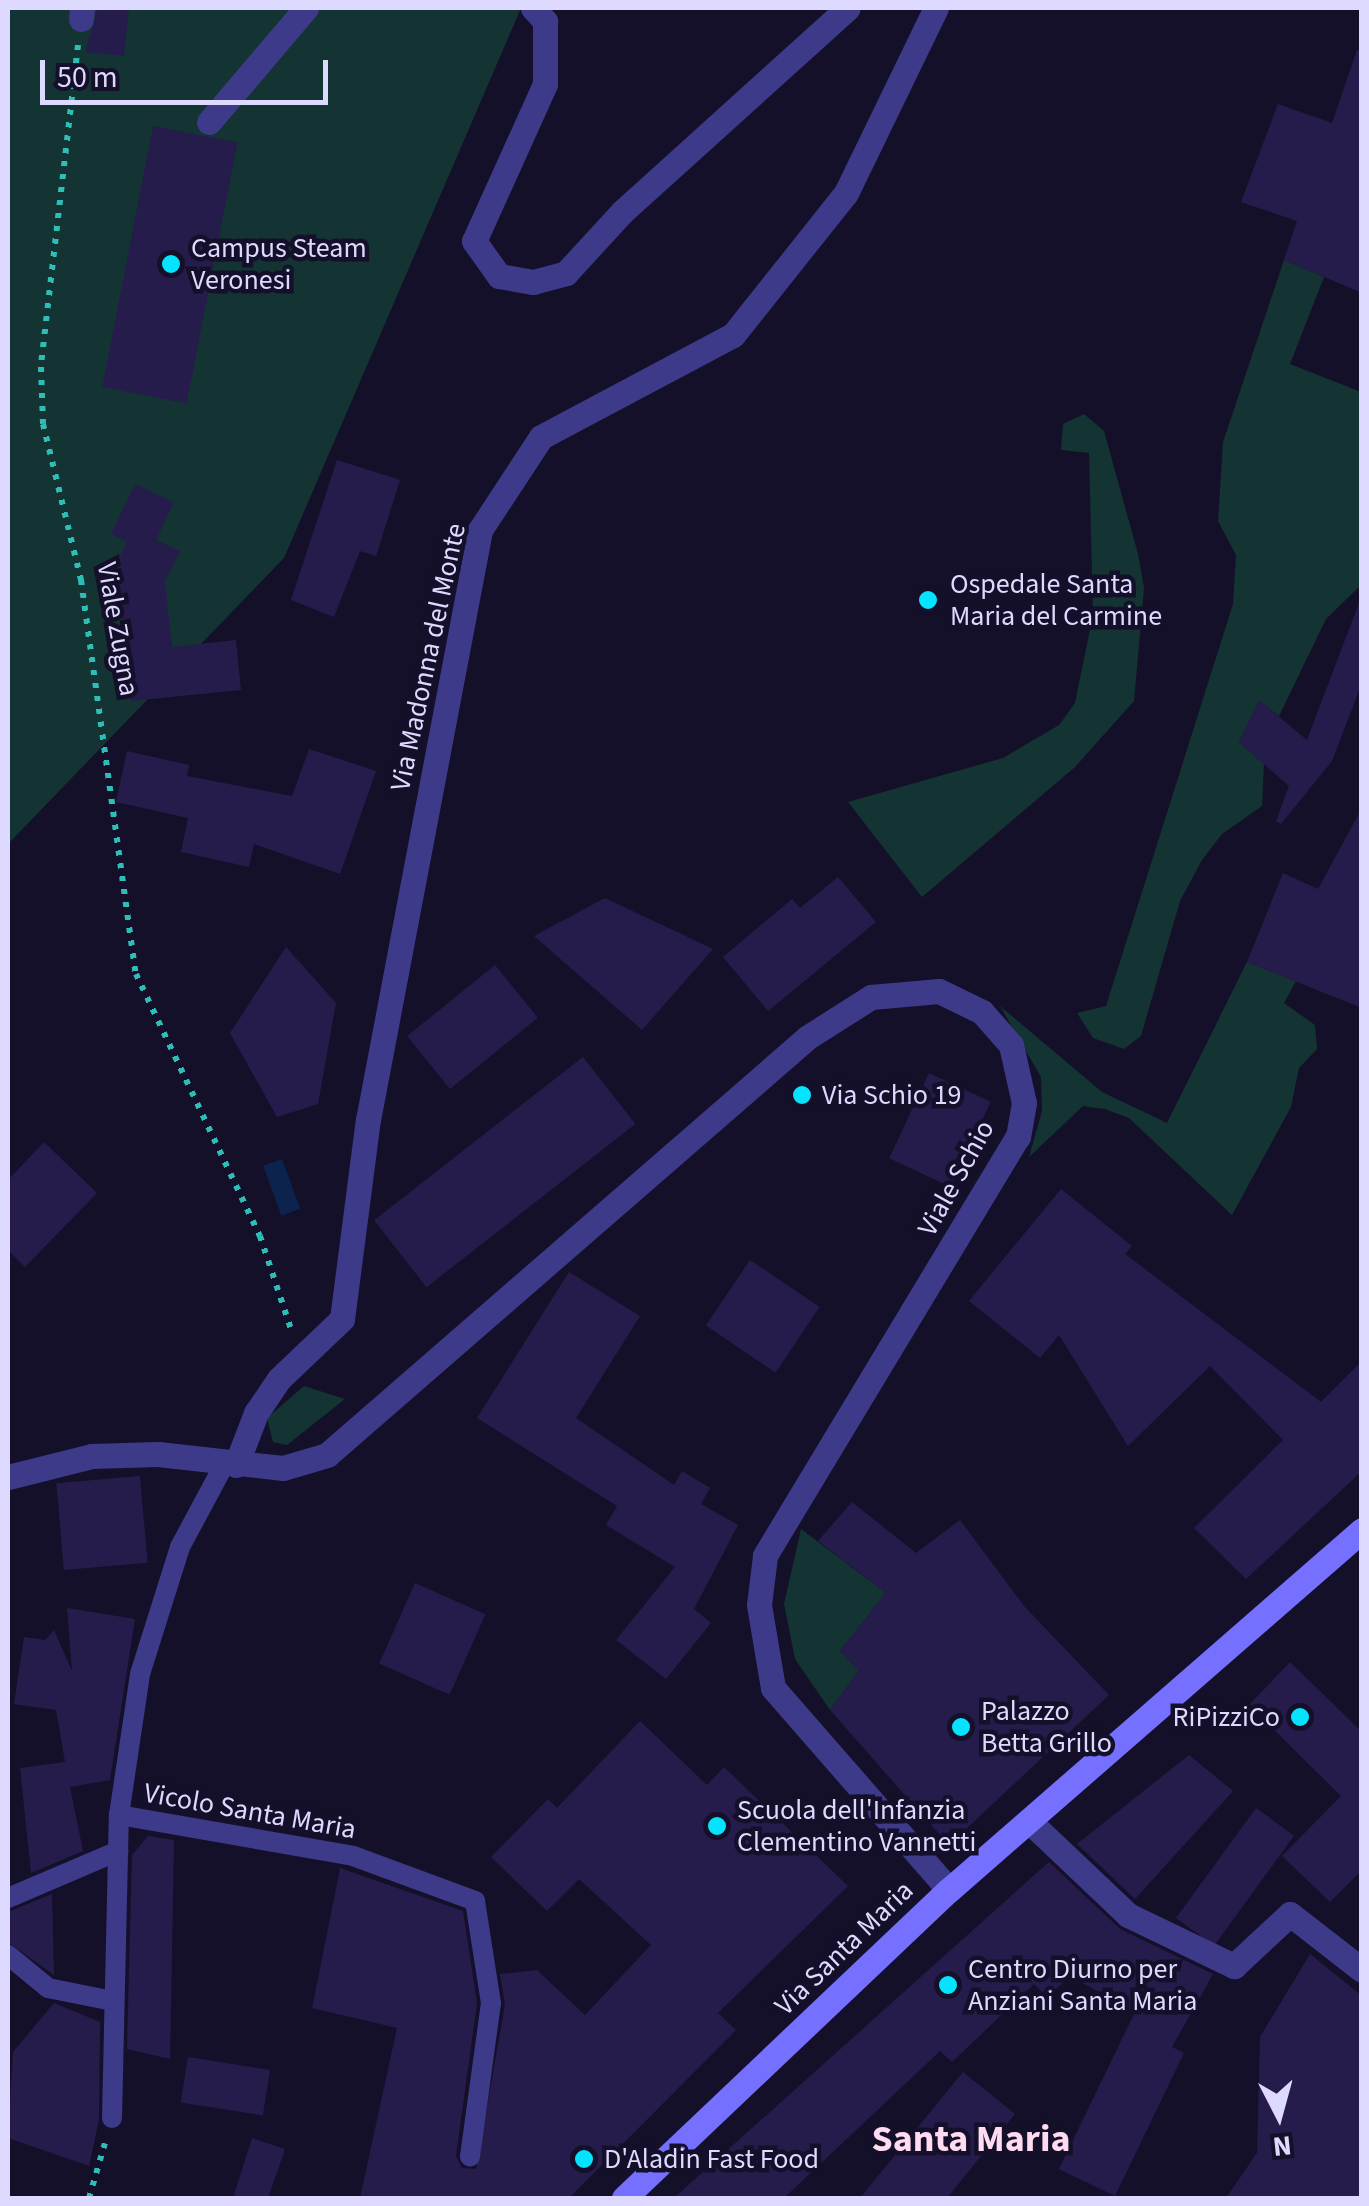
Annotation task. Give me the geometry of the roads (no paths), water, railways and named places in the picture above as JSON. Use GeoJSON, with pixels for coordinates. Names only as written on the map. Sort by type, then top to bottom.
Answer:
{"type":"FeatureCollection","features":[{"type":"Feature","properties":{"kind":"main road","name":"Via Santa Maria"},"geometry":{"type":"LineString","coordinates":[[624,2198],[949,1890],[1351,1552],[1362,1530]]}},
{"type":"Feature","properties":{"kind":"street"},"geometry":{"type":"LineString","coordinates":[[209,122],[306,8]]}},
{"type":"Feature","properties":{"kind":"street"},"geometry":{"type":"LineString","coordinates":[[533,8],[545,21],[544,84],[474,241],[499,276],[532,282],[566,274],[622,212],[848,8]]}},
{"type":"Feature","properties":{"kind":"street","name":"Via Madonna del Monte"},"geometry":{"type":"LineString","coordinates":[[231,1464],[256,1412],[291,1368],[342,1318],[368,1120],[480,530],[541,437],[733,335],[846,192],[936,8]]}},
{"type":"Feature","properties":{"kind":"street","name":"Viale Schio"},"geometry":{"type":"LineString","coordinates":[[231,1464],[283,1468],[326,1454],[808,1037],[871,997],[939,991],[982,1012],[1022,1070],[1018,1136],[766,1556],[759,1605],[773,1688],[949,1890]]}},
{"type":"Feature","properties":{"kind":"street"},"geometry":{"type":"LineString","coordinates":[[8,1477],[92,1456],[231,1464]]}},
{"type":"Feature","properties":{"kind":"street"},"geometry":{"type":"LineString","coordinates":[[1030,1822],[1128,1914],[1234,1966],[1290,1914],[1362,1970]]}},
{"type":"Feature","properties":{"kind":"lane","name":"Vicolo Santa Maria"},"geometry":{"type":"LineString","coordinates":[[231,1464],[180,1546],[140,1674],[119,1815],[352,1856],[476,1902],[491,2004],[470,2157]]}},
{"type":"Feature","properties":{"kind":"lane"},"geometry":{"type":"LineString","coordinates":[[112,2118],[119,1815]]}},
{"type":"Feature","properties":{"kind":"lane"},"geometry":{"type":"LineString","coordinates":[[8,1898],[118,1851]]}},
{"type":"Feature","properties":{"kind":"lane"},"geometry":{"type":"LineString","coordinates":[[8,1956],[48,1988],[113,2001]]}},
{"type":"Feature","properties":{"kind":"water"},"geometry":{"type":"Polygon","coordinates":[[[282,1159],[300,1209],[281,1216],[263,1166],[282,1159]]]}},
{"type":"Feature","properties":{"kind":"place","name":"Campus Steam Veronesi"},"geometry":{"type":"Point","coordinates":[171,264]}},
{"type":"Feature","properties":{"kind":"place","name":"Ospedale Santa Maria del Carmine"},"geometry":{"type":"Point","coordinates":[928,600]}},
{"type":"Feature","properties":{"kind":"place","name":"Via Schio 19"},"geometry":{"type":"Point","coordinates":[802,1095]}},
{"type":"Feature","properties":{"kind":"place","name":"RiPizziCo"},"geometry":{"type":"Point","coordinates":[1300,1717]}},
{"type":"Feature","properties":{"kind":"place","name":"Palazzo Betta Grillo"},"geometry":{"type":"Point","coordinates":[961,1727]}},
{"type":"Feature","properties":{"kind":"place","name":"Scuola dell'Infanzia Clementino Vannetti"},"geometry":{"type":"Point","coordinates":[717,1826]}},
{"type":"Feature","properties":{"kind":"place","name":"Centro Diurno per Anziani Santa Maria"},"geometry":{"type":"Point","coordinates":[948,1985]}},
{"type":"Feature","properties":{"kind":"place","name":"D'Aladin Fast Food"},"geometry":{"type":"Point","coordinates":[584,2159]}},
{"type":"Feature","properties":{"kind":"district","name":"Santa Maria"},"geometry":{"type":"Point","coordinates":[971,2140]}}]}
